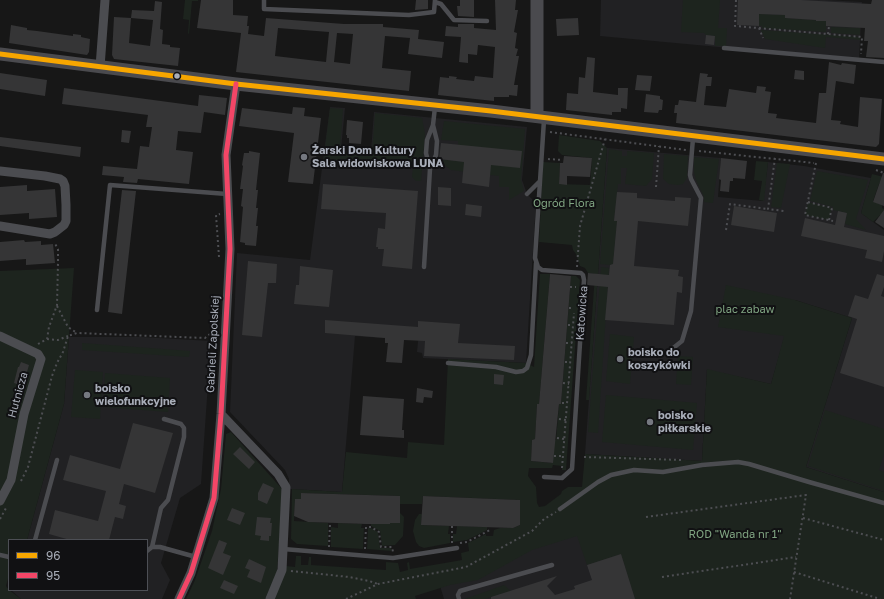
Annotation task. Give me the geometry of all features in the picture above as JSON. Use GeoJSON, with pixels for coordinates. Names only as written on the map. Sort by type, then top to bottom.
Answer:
{"type":"FeatureCollection","features":[{"type":"Feature","properties":{"kind":"street"},"geometry":{"type":"LineString","coordinates":[[100,67],[105,0]]}},
{"type":"Feature","properties":{"kind":"street"},"geometry":{"type":"LineString","coordinates":[[537,0],[541,117]]}},
{"type":"Feature","properties":{"kind":"street"},"geometry":{"type":"LineString","coordinates":[[0,54],[236,84],[541,117],[884,159]]}},
{"type":"Feature","properties":{"kind":"street","name":"Gabrieli Zapolskiej"},"geometry":{"type":"LineString","coordinates":[[179,599],[191,573],[214,498],[221,414],[230,250],[226,156],[236,84]]}},
{"type":"Feature","properties":{"kind":"street"},"geometry":{"type":"LineString","coordinates":[[0,171],[45,176],[62,181],[66,205],[66,221],[60,228],[50,234],[0,226]]}},
{"type":"Feature","properties":{"kind":"street"},"geometry":{"type":"LineString","coordinates":[[0,336],[28,348]]}},
{"type":"Feature","properties":{"kind":"street","name":"Hutnicza"},"geometry":{"type":"LineString","coordinates":[[4,504],[11,480],[24,414],[41,359],[38,354],[28,348]]}},
{"type":"Feature","properties":{"kind":"street"},"geometry":{"type":"LineString","coordinates":[[221,414],[278,474],[285,484],[284,549],[282,570],[270,599]]}},
{"type":"Feature","properties":{"kind":"lane"},"geometry":{"type":"LineString","coordinates":[[264,0],[264,9],[409,15],[434,12],[435,1],[441,4],[454,20],[487,21]]}},
{"type":"Feature","properties":{"kind":"lane"},"geometry":{"type":"LineString","coordinates":[[724,48],[884,62]]}},
{"type":"Feature","properties":{"kind":"lane"},"geometry":{"type":"LineString","coordinates":[[424,267],[430,169],[426,153],[427,140],[433,125],[435,106]]}},
{"type":"Feature","properties":{"kind":"lane"},"geometry":{"type":"LineString","coordinates":[[448,362],[496,367],[516,372],[524,371],[527,368],[531,355],[536,262],[534,255],[541,159],[541,117]]}},
{"type":"Feature","properties":{"kind":"lane"},"geometry":{"type":"LineString","coordinates":[[430,169],[436,155],[437,141],[433,125]]}},
{"type":"Feature","properties":{"kind":"lane"},"geometry":{"type":"LineString","coordinates":[[672,348],[682,341],[692,303],[701,198],[691,179],[693,136]]}},
{"type":"Feature","properties":{"kind":"lane"},"geometry":{"type":"LineString","coordinates":[[527,194],[539,182]]}},
{"type":"Feature","properties":{"kind":"lane"},"geometry":{"type":"LineString","coordinates":[[97,310],[110,185],[227,194]]}},
{"type":"Feature","properties":{"kind":"lane","name":"Katowicka"},"geometry":{"type":"LineString","coordinates":[[536,262],[542,270],[580,273],[583,275],[584,280],[572,468],[562,478],[544,477]]}},
{"type":"Feature","properties":{"kind":"lane"},"geometry":{"type":"LineString","coordinates":[[152,547],[161,508],[168,500],[184,437],[184,428],[181,424],[164,419]]}},
{"type":"Feature","properties":{"kind":"lane"},"geometry":{"type":"LineString","coordinates":[[35,539],[57,460]]}},
{"type":"Feature","properties":{"kind":"lane"},"geometry":{"type":"LineString","coordinates":[[560,509],[598,482],[611,475],[634,470],[663,472],[702,465],[738,462],[884,503]]}},
{"type":"Feature","properties":{"kind":"lane"},"geometry":{"type":"LineString","coordinates":[[148,550],[152,547],[160,546],[196,557]]}},
{"type":"Feature","properties":{"kind":"lane"},"geometry":{"type":"LineString","coordinates":[[284,549],[393,558],[457,548]]}},
{"type":"Feature","properties":{"kind":"lane"},"geometry":{"type":"LineString","coordinates":[[458,599],[460,591],[552,565]]}},
{"type":"Feature","properties":{"kind":"path"},"geometry":{"type":"LineString","coordinates":[[736,0],[734,26],[862,37],[861,58]]}},
{"type":"Feature","properties":{"kind":"path"},"geometry":{"type":"LineString","coordinates":[[828,34],[829,26]]}},
{"type":"Feature","properties":{"kind":"path"},"geometry":{"type":"LineString","coordinates":[[759,28],[764,38]]}},
{"type":"Feature","properties":{"kind":"path"},"geometry":{"type":"LineString","coordinates":[[549,132],[726,155],[775,158],[816,163],[805,215],[833,221]]}},
{"type":"Feature","properties":{"kind":"path"},"geometry":{"type":"LineString","coordinates":[[656,187],[659,146]]}},
{"type":"Feature","properties":{"kind":"path"},"geometry":{"type":"LineString","coordinates":[[768,209],[775,158]]}},
{"type":"Feature","properties":{"kind":"path"},"geometry":{"type":"LineString","coordinates":[[541,159],[562,160]]}},
{"type":"Feature","properties":{"kind":"path"},"geometry":{"type":"LineString","coordinates":[[876,170],[884,173]]}},
{"type":"Feature","properties":{"kind":"path"},"geometry":{"type":"LineString","coordinates":[[808,202],[832,208],[829,220]]}},
{"type":"Feature","properties":{"kind":"path"},"geometry":{"type":"LineString","coordinates":[[726,230],[730,204],[784,211]]}},
{"type":"Feature","properties":{"kind":"path"},"geometry":{"type":"LineString","coordinates":[[47,339],[49,327],[57,305],[58,249],[50,234]]}},
{"type":"Feature","properties":{"kind":"path"},"geometry":{"type":"LineString","coordinates":[[570,287],[576,287]]}},
{"type":"Feature","properties":{"kind":"path"},"geometry":{"type":"LineString","coordinates":[[57,305],[68,327],[77,333]]}},
{"type":"Feature","properties":{"kind":"path"},"geometry":{"type":"LineString","coordinates":[[569,308],[574,308]]}},
{"type":"Feature","properties":{"kind":"path"},"geometry":{"type":"LineString","coordinates":[[568,325],[573,326]]}},
{"type":"Feature","properties":{"kind":"path"},"geometry":{"type":"LineString","coordinates":[[28,348],[30,343],[35,345],[47,339],[58,340],[77,333],[205,338],[220,326]]}},
{"type":"Feature","properties":{"kind":"path"},"geometry":{"type":"LineString","coordinates":[[18,487],[28,467],[52,376],[57,362],[63,352],[68,336]]}},
{"type":"Feature","properties":{"kind":"path"},"geometry":{"type":"LineString","coordinates":[[566,343],[572,343]]}},
{"type":"Feature","properties":{"kind":"path"},"geometry":{"type":"LineString","coordinates":[[565,362],[570,362]]}},
{"type":"Feature","properties":{"kind":"path"},"geometry":{"type":"LineString","coordinates":[[563,383],[568,384]]}},
{"type":"Feature","properties":{"kind":"path"},"geometry":{"type":"LineString","coordinates":[[562,403],[567,403]]}},
{"type":"Feature","properties":{"kind":"path"},"geometry":{"type":"LineString","coordinates":[[559,419],[566,420]]}},
{"type":"Feature","properties":{"kind":"path"},"geometry":{"type":"LineString","coordinates":[[557,438],[564,439]]}},
{"type":"Feature","properties":{"kind":"path"},"geometry":{"type":"LineString","coordinates":[[554,456],[563,456]]}},
{"type":"Feature","properties":{"kind":"path"},"geometry":{"type":"LineString","coordinates":[[584,457],[684,460]]}},
{"type":"Feature","properties":{"kind":"path"},"geometry":{"type":"LineString","coordinates":[[646,517],[806,495],[790,599]]}},
{"type":"Feature","properties":{"kind":"path"},"geometry":{"type":"LineString","coordinates":[[0,520],[4,504]]}},
{"type":"Feature","properties":{"kind":"path"},"geometry":{"type":"LineString","coordinates":[[346,599],[378,584],[466,567],[532,531],[544,519],[560,509]]}},
{"type":"Feature","properties":{"kind":"path"},"geometry":{"type":"LineString","coordinates":[[803,518],[884,540]]}},
{"type":"Feature","properties":{"kind":"path"},"geometry":{"type":"LineString","coordinates":[[323,547],[329,548],[330,524]]}},
{"type":"Feature","properties":{"kind":"path"},"geometry":{"type":"LineString","coordinates":[[452,526],[452,544]]}},
{"type":"Feature","properties":{"kind":"path"},"geometry":{"type":"LineString","coordinates":[[365,550],[366,527],[371,527],[379,532],[381,547],[392,547],[392,553]]}},
{"type":"Feature","properties":{"kind":"path"},"geometry":{"type":"LineString","coordinates":[[662,577],[796,557]]}},
{"type":"Feature","properties":{"kind":"path"},"geometry":{"type":"LineString","coordinates":[[282,570],[349,577],[378,584]]}},
{"type":"Feature","properties":{"kind":"path"},"geometry":{"type":"LineString","coordinates":[[794,572],[880,599]]}},
{"type":"Feature","properties":{"kind":"shaded area"},"geometry":{"type":"Polygon","coordinates":[[[601,0],[825,0],[862,2],[859,60],[600,36],[601,0]]]}},
{"type":"Feature","properties":{"kind":"shaded area"},"geometry":{"type":"Polygon","coordinates":[[[330,107],[345,108],[341,149],[371,151],[374,112],[527,127],[522,180],[527,194],[536,203],[526,363],[423,358],[422,353],[417,352],[418,327],[413,327],[412,340],[355,336],[342,492],[289,489],[289,479],[285,470],[230,412],[237,253],[310,260],[330,107]]]}},
{"type":"Feature","properties":{"kind":"shaded area"},"geometry":{"type":"Polygon","coordinates":[[[607,148],[721,158],[718,197],[763,201],[768,162],[804,166],[871,178],[861,213],[884,230],[884,492],[806,467],[852,318],[795,300],[771,384],[707,370],[702,461],[585,454],[607,148]]]}},
{"type":"Feature","properties":{"kind":"shaded area"},"geometry":{"type":"Polygon","coordinates":[[[69,337],[142,337],[211,341],[201,484],[180,498],[161,563],[170,580],[162,599],[21,599],[12,591],[148,591],[148,539],[27,539],[64,404],[69,337]]]}},
{"type":"Feature","properties":{"kind":"shaded area"},"geometry":{"type":"Polygon","coordinates":[[[638,483],[653,599],[444,599],[437,576],[638,483]]]}},
{"type":"Feature","properties":{"kind":"green space"},"geometry":{"type":"Polygon","coordinates":[[[185,0],[198,0],[192,1],[189,34],[189,20],[183,19],[185,0]]]}},
{"type":"Feature","properties":{"kind":"green space"},"geometry":{"type":"Polygon","coordinates":[[[683,0],[720,0],[718,28],[727,28],[726,46],[715,46],[715,36],[706,35],[704,33],[681,32],[683,0]]]}},
{"type":"Feature","properties":{"kind":"green space"},"geometry":{"type":"Polygon","coordinates":[[[759,14],[785,15],[785,18],[826,21],[826,32],[762,28],[762,26],[759,26],[759,14]]]}},
{"type":"Feature","properties":{"kind":"green space"},"geometry":{"type":"Polygon","coordinates":[[[831,27],[860,28],[860,35],[831,33],[831,27]]]}},
{"type":"Feature","properties":{"kind":"green space"},"geometry":{"type":"Polygon","coordinates":[[[761,30],[860,37],[860,40],[826,37],[825,48],[765,39],[761,30]]]}},
{"type":"Feature","properties":{"kind":"green space"},"geometry":{"type":"Polygon","coordinates":[[[330,108],[343,109],[340,150],[372,152],[375,113],[422,118],[425,134],[421,181],[416,181],[412,177],[413,168],[347,162],[346,166],[323,163],[330,108]]]}},
{"type":"Feature","properties":{"kind":"green space"},"geometry":{"type":"Polygon","coordinates":[[[444,121],[525,129],[521,180],[524,191],[509,200],[509,187],[499,187],[499,176],[451,170],[441,163],[439,159],[482,164],[458,145],[458,141],[441,140],[444,121]]]}},
{"type":"Feature","properties":{"kind":"green space","name":"Ogród Flora"},"geometry":{"type":"Polygon","coordinates":[[[559,135],[600,141],[607,148],[589,400],[586,400],[595,274],[588,273],[585,268],[580,266],[572,245],[539,242],[543,162],[560,163],[559,184],[590,185],[592,158],[562,155],[558,151],[559,135]]]}},
{"type":"Feature","properties":{"kind":"green space"},"geometry":{"type":"Polygon","coordinates":[[[609,149],[622,151],[622,156],[627,156],[627,151],[654,153],[652,179],[646,186],[625,184],[627,168],[621,168],[621,184],[618,184],[614,220],[617,221],[613,264],[610,265],[600,264],[609,149]]]}},
{"type":"Feature","properties":{"kind":"green space"},"geometry":{"type":"Polygon","coordinates":[[[664,154],[688,156],[687,178],[683,184],[669,184],[663,179],[664,154]]]}},
{"type":"Feature","properties":{"kind":"green space"},"geometry":{"type":"Polygon","coordinates":[[[694,157],[719,159],[713,203],[704,202],[704,197],[694,172],[694,157]]]}},
{"type":"Feature","properties":{"kind":"green space"},"geometry":{"type":"Polygon","coordinates":[[[756,161],[768,162],[764,201],[759,200],[762,181],[754,180],[756,161]]]}},
{"type":"Feature","properties":{"kind":"green space"},"geometry":{"type":"Polygon","coordinates":[[[777,163],[790,164],[781,208],[771,207],[777,163]]]}},
{"type":"Feature","properties":{"kind":"green space"},"geometry":{"type":"Polygon","coordinates":[[[817,171],[868,180],[856,219],[866,230],[845,224],[847,213],[833,210],[833,207],[810,201],[817,171]]]}},
{"type":"Feature","properties":{"kind":"green space"},"geometry":{"type":"Polygon","coordinates":[[[872,174],[884,177],[879,184],[873,201],[882,205],[884,213],[873,222],[861,213],[872,174]]]}},
{"type":"Feature","properties":{"kind":"green space"},"geometry":{"type":"Polygon","coordinates":[[[808,202],[832,208],[829,220],[805,215],[808,202]]]}},
{"type":"Feature","properties":{"kind":"green space"},"geometry":{"type":"Polygon","coordinates":[[[601,267],[609,268],[598,433],[588,432],[601,267]]]}},
{"type":"Feature","properties":{"kind":"green space"},"geometry":{"type":"Polygon","coordinates":[[[74,268],[64,404],[27,539],[8,539],[8,579],[6,586],[8,591],[10,591],[21,599],[0,599],[0,271],[74,268]]]}},
{"type":"Feature","properties":{"kind":"green space"},"geometry":{"type":"Polygon","coordinates":[[[540,274],[550,274],[539,404],[537,404],[535,439],[532,440],[531,461],[552,463],[554,440],[556,440],[559,404],[561,404],[571,276],[576,276],[580,280],[566,470],[562,470],[562,466],[553,465],[552,468],[529,468],[528,476],[536,487],[537,503],[539,507],[545,506],[568,487],[582,487],[585,454],[702,461],[707,369],[771,384],[784,336],[718,327],[726,285],[795,300],[852,318],[806,467],[884,492],[884,599],[635,599],[621,554],[587,565],[577,536],[532,550],[478,580],[450,585],[415,596],[416,599],[274,599],[286,566],[295,567],[296,556],[301,556],[301,565],[308,565],[309,557],[311,557],[311,565],[386,570],[386,562],[398,563],[400,572],[408,570],[407,563],[409,562],[410,569],[462,560],[461,553],[469,551],[468,543],[486,534],[486,536],[493,536],[494,530],[500,528],[513,528],[520,525],[520,500],[423,496],[422,504],[400,504],[400,496],[301,493],[301,499],[295,500],[294,521],[328,523],[328,546],[297,544],[291,539],[292,489],[342,492],[346,452],[407,458],[408,442],[444,445],[448,359],[526,363],[534,367],[540,274]]]}},
{"type":"Feature","properties":{"kind":"green space","name":"boisko do koszykówki"},"geometry":{"type":"Polygon","coordinates":[[[610,334],[634,337],[630,384],[606,381],[610,334]]]}},
{"type":"Feature","properties":{"kind":"green space"},"geometry":{"type":"Polygon","coordinates":[[[82,343],[190,351],[189,357],[82,350],[82,343]]]}},
{"type":"Feature","properties":{"kind":"green space"},"geometry":{"type":"Polygon","coordinates":[[[678,356],[693,357],[691,385],[676,384],[678,356]]]}},
{"type":"Feature","properties":{"kind":"green space","name":"boisko wielofunkcyjne"},"geometry":{"type":"Polygon","coordinates":[[[75,370],[103,372],[100,419],[71,417],[75,370]]]}},
{"type":"Feature","properties":{"kind":"green space"},"geometry":{"type":"Polygon","coordinates":[[[105,373],[170,378],[168,412],[103,407],[105,373]]]}},
{"type":"Feature","properties":{"kind":"green space","name":"boisko piłkarskie"},"geometry":{"type":"Polygon","coordinates":[[[606,395],[697,403],[693,450],[602,442],[606,395]]]}},
{"type":"Feature","properties":{"kind":"green space"},"geometry":{"type":"Polygon","coordinates":[[[825,410],[884,429],[884,454],[879,470],[884,472],[884,491],[808,466],[825,410]]]}},
{"type":"Feature","properties":{"kind":"green space"},"geometry":{"type":"Polygon","coordinates":[[[231,432],[283,490],[277,572],[265,599],[186,599],[195,580],[212,531],[221,489],[226,434],[231,432]]]}},
{"type":"Feature","properties":{"kind":"green space"},"geometry":{"type":"Polygon","coordinates":[[[400,513],[404,517],[403,536],[395,545],[382,546],[380,531],[371,526],[371,524],[400,523],[400,513]]]}},
{"type":"Feature","properties":{"kind":"green space"},"geometry":{"type":"Polygon","coordinates":[[[419,514],[422,514],[421,525],[449,526],[448,534],[450,534],[450,543],[424,548],[419,546],[416,542],[413,531],[415,520],[419,514]]]}},
{"type":"Feature","properties":{"kind":"green space"},"geometry":{"type":"Polygon","coordinates":[[[338,523],[362,524],[361,528],[364,528],[363,549],[331,547],[331,527],[338,528],[338,523]]]}},
{"type":"Feature","properties":{"kind":"green space"},"geometry":{"type":"Polygon","coordinates":[[[457,526],[487,527],[487,530],[467,540],[453,542],[453,534],[456,534],[457,526]]]}},
{"type":"Feature","properties":{"kind":"green space"},"geometry":{"type":"Polygon","coordinates":[[[368,528],[378,532],[380,548],[391,548],[391,551],[367,549],[368,528]]]}},
{"type":"Feature","properties":{"kind":"green space"},"geometry":{"type":"Polygon","coordinates":[[[504,585],[511,591],[485,599],[465,599],[504,585]]]}},
{"type":"Feature","properties":{"kind":"building"},"geometry":{"type":"Polygon","coordinates":[[[201,0],[233,0],[233,15],[248,16],[248,34],[264,36],[266,18],[344,24],[383,24],[383,27],[419,30],[418,39],[444,42],[442,58],[408,54],[410,38],[385,36],[382,68],[411,71],[409,91],[236,72],[241,33],[197,28],[201,0]],[[278,28],[275,56],[326,62],[329,32],[278,28]],[[337,33],[334,62],[350,64],[353,34],[337,33]]]}},
{"type":"Feature","properties":{"kind":"building"},"geometry":{"type":"Polygon","coordinates":[[[416,0],[428,0],[428,9],[415,10],[416,0]]]}},
{"type":"Feature","properties":{"kind":"building"},"geometry":{"type":"Polygon","coordinates":[[[460,0],[474,0],[474,17],[458,16],[457,6],[460,6],[460,0]]]}},
{"type":"Feature","properties":{"kind":"building"},"geometry":{"type":"Polygon","coordinates":[[[495,0],[516,0],[515,10],[518,10],[514,32],[517,33],[515,48],[518,49],[516,56],[519,56],[514,85],[518,85],[517,96],[509,95],[509,97],[494,97],[494,101],[438,95],[440,77],[449,78],[449,76],[457,77],[456,79],[474,81],[475,76],[493,78],[495,47],[478,45],[477,55],[468,54],[468,63],[459,62],[461,37],[445,36],[446,26],[458,27],[458,24],[474,24],[474,28],[496,30],[495,0]]]}},
{"type":"Feature","properties":{"kind":"building"},"geometry":{"type":"Polygon","coordinates":[[[738,0],[801,0],[871,4],[872,0],[884,0],[884,58],[866,57],[868,41],[864,41],[865,28],[826,26],[826,21],[785,18],[785,15],[759,14],[759,26],[737,25],[738,0]]]}},
{"type":"Feature","properties":{"kind":"building"},"geometry":{"type":"Polygon","coordinates":[[[155,1],[162,2],[160,29],[163,30],[162,44],[180,48],[178,66],[114,59],[112,55],[114,17],[131,18],[132,10],[154,11],[155,1]],[[131,18],[129,43],[150,46],[153,20],[131,18]]]}},
{"type":"Feature","properties":{"kind":"building"},"geometry":{"type":"Polygon","coordinates":[[[578,18],[579,35],[557,36],[556,19],[578,18]]]}},
{"type":"Feature","properties":{"kind":"building"},"geometry":{"type":"Polygon","coordinates":[[[11,25],[27,28],[27,30],[73,36],[73,34],[81,35],[81,37],[90,39],[89,52],[87,55],[9,43],[11,25]]]}},
{"type":"Feature","properties":{"kind":"building"},"geometry":{"type":"Polygon","coordinates":[[[706,35],[715,36],[714,45],[705,44],[706,35]]]}},
{"type":"Feature","properties":{"kind":"building"},"geometry":{"type":"Polygon","coordinates":[[[587,57],[595,58],[593,92],[618,95],[618,88],[628,88],[627,109],[621,108],[621,112],[612,112],[612,115],[566,110],[567,93],[578,94],[579,77],[585,78],[587,57]]]}},
{"type":"Feature","properties":{"kind":"building"},"geometry":{"type":"Polygon","coordinates":[[[829,62],[841,65],[842,63],[856,65],[854,84],[836,81],[831,120],[841,121],[840,124],[858,127],[860,97],[882,99],[879,144],[876,147],[676,123],[677,113],[674,113],[675,105],[678,105],[679,100],[696,102],[700,73],[708,74],[707,77],[712,77],[711,86],[706,86],[704,105],[726,107],[729,89],[756,93],[757,86],[766,87],[765,91],[771,92],[768,113],[777,114],[776,118],[816,123],[819,93],[826,93],[829,62]]]}},
{"type":"Feature","properties":{"kind":"building"},"geometry":{"type":"Polygon","coordinates":[[[795,70],[804,71],[804,80],[794,79],[795,70]]]}},
{"type":"Feature","properties":{"kind":"building"},"geometry":{"type":"Polygon","coordinates":[[[0,73],[47,80],[45,96],[0,89],[0,73]]]}},
{"type":"Feature","properties":{"kind":"building"},"geometry":{"type":"Polygon","coordinates":[[[637,75],[652,76],[650,91],[635,90],[637,75]]]}},
{"type":"Feature","properties":{"kind":"building"},"geometry":{"type":"Polygon","coordinates":[[[64,88],[198,106],[199,95],[227,98],[225,115],[204,112],[201,133],[178,131],[176,150],[193,152],[189,184],[138,179],[137,183],[123,182],[124,177],[102,175],[103,166],[137,169],[140,146],[149,147],[152,127],[146,127],[148,115],[62,104],[64,88]]]}},
{"type":"Feature","properties":{"kind":"building"},"geometry":{"type":"Polygon","coordinates":[[[646,94],[660,96],[660,99],[663,100],[662,110],[659,110],[658,113],[644,112],[646,94]]]}},
{"type":"Feature","properties":{"kind":"building","name":"Żarski Dom Kultury Sala widowiskowa LUNA"},"geometry":{"type":"Polygon","coordinates":[[[293,107],[305,108],[304,116],[321,118],[313,184],[288,182],[294,133],[239,126],[242,108],[292,114],[293,107]]]}},
{"type":"Feature","properties":{"kind":"building"},"geometry":{"type":"Polygon","coordinates":[[[347,120],[363,122],[361,144],[349,143],[349,138],[347,138],[346,135],[347,120]]]}},
{"type":"Feature","properties":{"kind":"building"},"geometry":{"type":"Polygon","coordinates":[[[122,130],[131,131],[129,143],[121,142],[122,130]]]}},
{"type":"Feature","properties":{"kind":"building"},"geometry":{"type":"Polygon","coordinates":[[[0,137],[81,147],[80,157],[0,146],[0,137]]]}},
{"type":"Feature","properties":{"kind":"building"},"geometry":{"type":"Polygon","coordinates":[[[441,143],[522,151],[520,168],[491,165],[489,187],[462,183],[464,162],[439,159],[441,143]]]}},
{"type":"Feature","properties":{"kind":"building"},"geometry":{"type":"Polygon","coordinates":[[[249,151],[260,153],[256,190],[258,190],[256,208],[258,208],[256,226],[258,226],[256,246],[245,245],[245,243],[240,242],[243,207],[241,206],[243,189],[240,189],[242,165],[244,153],[249,153],[249,151]]]}},
{"type":"Feature","properties":{"kind":"building"},"geometry":{"type":"Polygon","coordinates":[[[564,156],[592,158],[590,177],[567,176],[567,185],[559,184],[560,163],[563,163],[564,156]]]}},
{"type":"Feature","properties":{"kind":"building"},"geometry":{"type":"Polygon","coordinates":[[[721,158],[747,161],[745,179],[733,178],[733,181],[730,181],[729,192],[720,191],[721,180],[719,179],[721,158]]]}},
{"type":"Feature","properties":{"kind":"building"},"geometry":{"type":"Polygon","coordinates":[[[884,173],[884,206],[873,202],[884,173]]]}},
{"type":"Feature","properties":{"kind":"building"},"geometry":{"type":"Polygon","coordinates":[[[323,184],[418,191],[412,269],[382,266],[384,249],[378,249],[378,247],[376,247],[378,228],[385,229],[386,213],[321,209],[323,184]]]}},
{"type":"Feature","properties":{"kind":"building"},"geometry":{"type":"Polygon","coordinates":[[[27,185],[27,191],[55,189],[57,217],[29,219],[29,213],[0,215],[0,187],[27,185]]]}},
{"type":"Feature","properties":{"kind":"building"},"geometry":{"type":"Polygon","coordinates":[[[438,187],[451,188],[451,206],[438,205],[438,187]]]}},
{"type":"Feature","properties":{"kind":"building"},"geometry":{"type":"Polygon","coordinates":[[[122,190],[136,191],[122,314],[108,312],[122,190]]]}},
{"type":"Feature","properties":{"kind":"building"},"geometry":{"type":"Polygon","coordinates":[[[617,192],[637,193],[637,198],[675,201],[675,197],[691,198],[688,226],[638,221],[634,266],[679,270],[678,276],[683,277],[682,293],[677,292],[674,325],[605,320],[608,287],[587,285],[588,273],[609,275],[610,265],[613,264],[617,221],[614,221],[617,192]]]}},
{"type":"Feature","properties":{"kind":"building"},"geometry":{"type":"Polygon","coordinates":[[[466,204],[482,206],[481,217],[465,215],[466,204]]]}},
{"type":"Feature","properties":{"kind":"building"},"geometry":{"type":"Polygon","coordinates":[[[734,206],[777,213],[774,232],[731,225],[734,206]]]}},
{"type":"Feature","properties":{"kind":"building"},"geometry":{"type":"Polygon","coordinates":[[[884,210],[884,228],[875,222],[884,210]]]}},
{"type":"Feature","properties":{"kind":"building"},"geometry":{"type":"Polygon","coordinates":[[[838,211],[847,213],[844,227],[884,236],[882,262],[865,258],[867,250],[801,236],[805,218],[835,225],[838,211]]]}},
{"type":"Feature","properties":{"kind":"building"},"geometry":{"type":"Polygon","coordinates":[[[24,240],[25,242],[41,241],[41,245],[53,244],[55,263],[26,265],[26,259],[0,261],[0,242],[24,240]]]}},
{"type":"Feature","properties":{"kind":"building"},"geometry":{"type":"Polygon","coordinates":[[[248,261],[277,264],[276,283],[268,283],[262,337],[242,335],[248,261]]]}},
{"type":"Feature","properties":{"kind":"building"},"geometry":{"type":"Polygon","coordinates":[[[300,266],[333,270],[329,307],[294,304],[296,285],[299,285],[300,266]]]}},
{"type":"Feature","properties":{"kind":"building"},"geometry":{"type":"Polygon","coordinates":[[[550,274],[571,276],[561,404],[559,404],[553,463],[531,461],[532,440],[535,439],[537,404],[539,404],[550,274]]]}},
{"type":"Feature","properties":{"kind":"building"},"geometry":{"type":"Polygon","coordinates":[[[877,274],[884,276],[884,287],[881,296],[884,297],[884,387],[840,373],[857,319],[848,316],[855,295],[868,299],[877,274]]]}},
{"type":"Feature","properties":{"kind":"building"},"geometry":{"type":"Polygon","coordinates":[[[325,320],[418,327],[418,321],[460,324],[458,343],[515,346],[514,360],[424,356],[425,341],[404,340],[402,363],[386,362],[388,343],[385,343],[385,338],[325,333],[325,320]]]}},
{"type":"Feature","properties":{"kind":"building"},"geometry":{"type":"Polygon","coordinates":[[[21,362],[29,365],[23,386],[14,383],[18,367],[21,362]]]}},
{"type":"Feature","properties":{"kind":"building"},"geometry":{"type":"Polygon","coordinates":[[[494,374],[504,375],[503,385],[494,384],[494,374]]]}},
{"type":"Feature","properties":{"kind":"building"},"geometry":{"type":"Polygon","coordinates":[[[417,388],[433,391],[432,398],[424,397],[423,403],[416,402],[417,388]]]}},
{"type":"Feature","properties":{"kind":"building"},"geometry":{"type":"Polygon","coordinates":[[[363,396],[404,399],[402,430],[404,430],[404,438],[360,435],[363,396]]]}},
{"type":"Feature","properties":{"kind":"building"},"geometry":{"type":"Polygon","coordinates":[[[133,423],[173,433],[155,493],[124,484],[119,504],[126,506],[123,519],[115,517],[109,539],[66,539],[49,534],[55,510],[98,521],[106,491],[63,480],[70,455],[120,469],[133,423]]]}},
{"type":"Feature","properties":{"kind":"building"},"geometry":{"type":"Polygon","coordinates":[[[240,447],[255,462],[249,469],[233,454],[240,447]]]}},
{"type":"Feature","properties":{"kind":"building"},"geometry":{"type":"Polygon","coordinates":[[[263,483],[274,488],[267,504],[258,500],[258,493],[263,483]]]}},
{"type":"Feature","properties":{"kind":"building"},"geometry":{"type":"Polygon","coordinates":[[[301,493],[400,496],[400,523],[366,524],[308,522],[294,516],[295,499],[301,499],[301,493]]]}},
{"type":"Feature","properties":{"kind":"building"},"geometry":{"type":"Polygon","coordinates":[[[423,496],[520,500],[520,525],[513,528],[421,525],[423,496]]]}},
{"type":"Feature","properties":{"kind":"building"},"geometry":{"type":"Polygon","coordinates":[[[232,508],[245,513],[240,525],[227,520],[232,508]]]}},
{"type":"Feature","properties":{"kind":"building"},"geometry":{"type":"Polygon","coordinates":[[[257,517],[271,518],[271,536],[269,536],[269,541],[260,540],[261,536],[255,535],[257,517]]]}},
{"type":"Feature","properties":{"kind":"building"},"geometry":{"type":"Polygon","coordinates":[[[219,540],[227,543],[223,553],[231,556],[223,575],[208,568],[219,540]]]}},
{"type":"Feature","properties":{"kind":"building"},"geometry":{"type":"Polygon","coordinates":[[[621,554],[635,599],[491,599],[491,597],[557,576],[547,586],[555,595],[575,589],[574,586],[592,580],[587,565],[621,554]]]}},
{"type":"Feature","properties":{"kind":"building"},"geometry":{"type":"Polygon","coordinates":[[[249,559],[266,567],[261,583],[247,577],[250,570],[245,568],[249,559]]]}},
{"type":"Feature","properties":{"kind":"building"},"geometry":{"type":"Polygon","coordinates":[[[224,580],[238,586],[234,594],[220,588],[224,580]]]}},
{"type":"Feature","properties":{"kind":"transit line","name":"96"},"geometry":{"type":"LineString","coordinates":[[0,54],[236,84],[491,111],[884,159]]}},
{"type":"Feature","properties":{"kind":"transit line","name":"95"},"geometry":{"type":"LineString","coordinates":[[179,599],[191,573],[214,498],[221,414],[230,249],[226,155],[236,84]]}},
{"type":"Feature","properties":{"kind":"place","name":"Żarski Dom Kultury Sala widowiskowa LUNA"},"geometry":{"type":"Point","coordinates":[304,157]}},
{"type":"Feature","properties":{"kind":"place","name":"boisko do koszykówki"},"geometry":{"type":"Point","coordinates":[620,359]}},
{"type":"Feature","properties":{"kind":"place","name":"boisko wielofunkcyjne"},"geometry":{"type":"Point","coordinates":[87,395]}},
{"type":"Feature","properties":{"kind":"place","name":"boisko piłkarskie"},"geometry":{"type":"Point","coordinates":[650,422]}},
{"type":"Feature","properties":{"kind":"park label","name":"plac zabaw"},"geometry":{"type":"Point","coordinates":[745,310]}},
{"type":"Feature","properties":{"kind":"park label","name":"ROD \"Wanda nr 1\""},"geometry":{"type":"Point","coordinates":[735,535]}}]}
